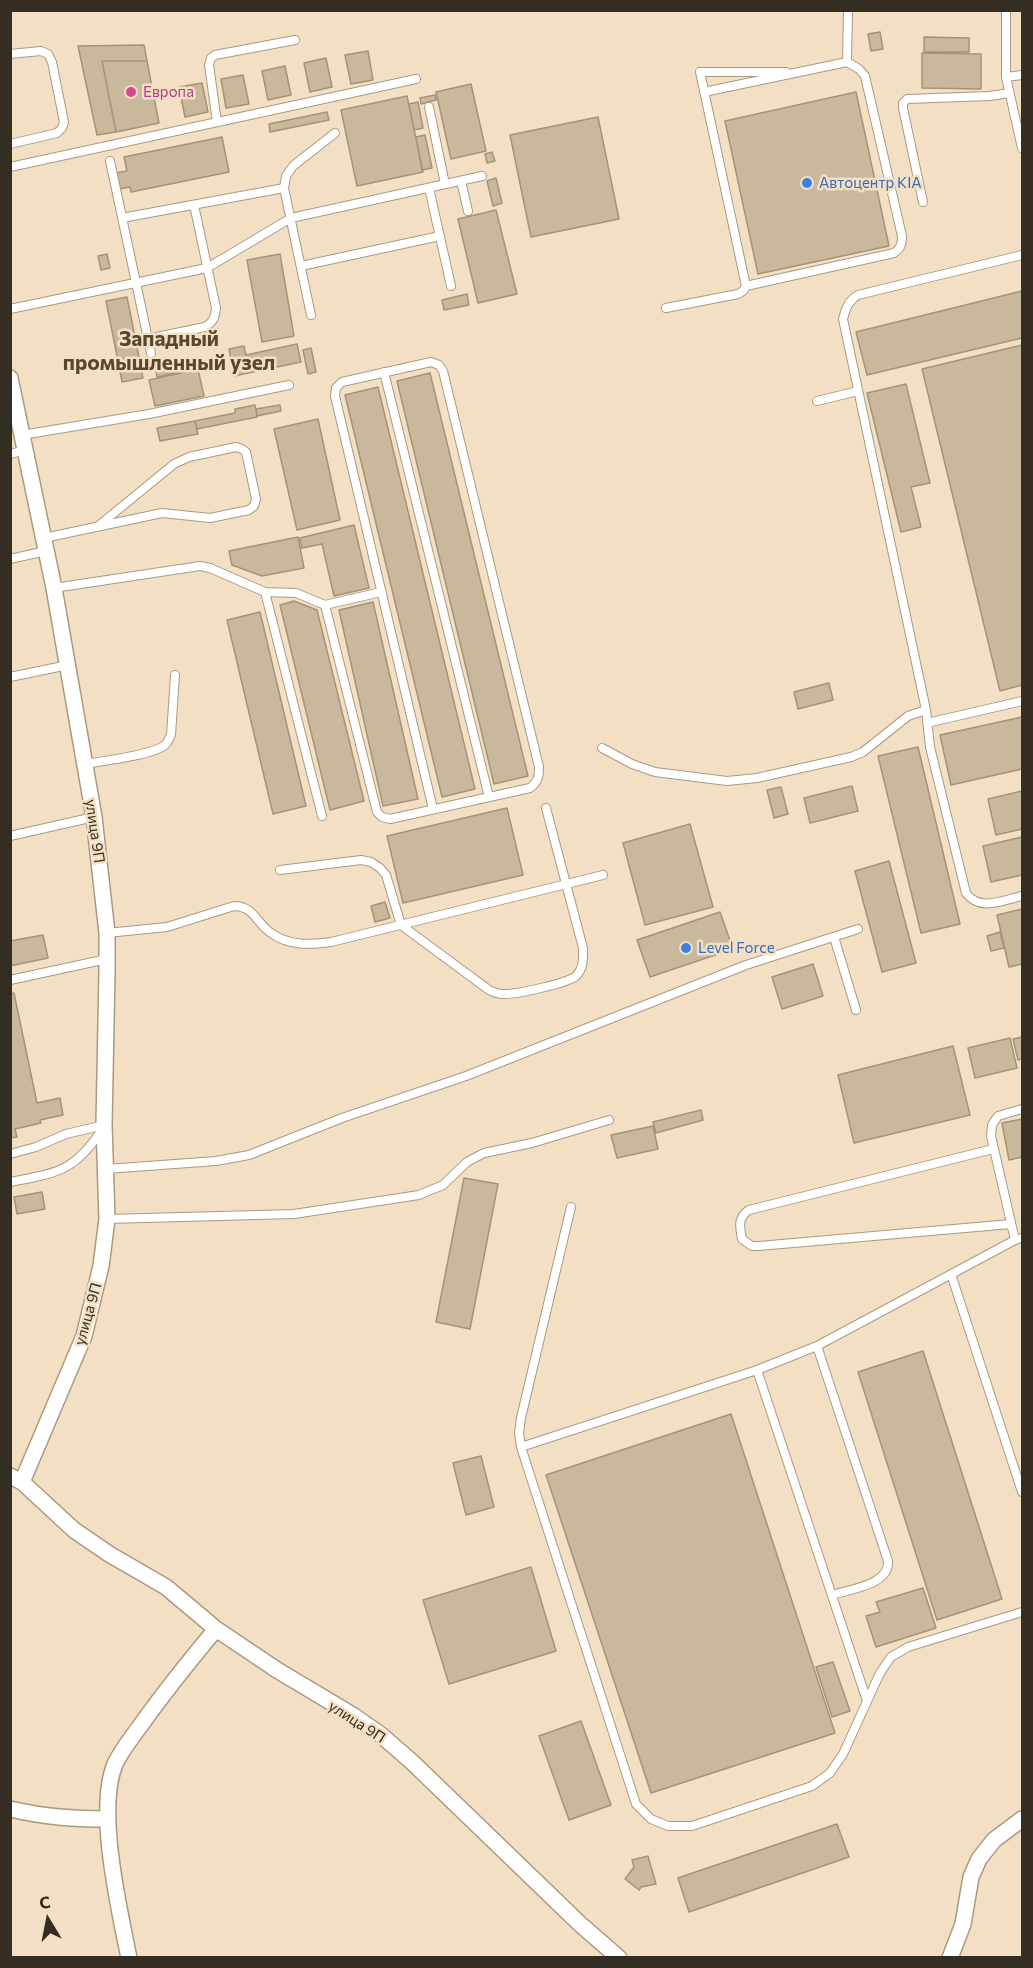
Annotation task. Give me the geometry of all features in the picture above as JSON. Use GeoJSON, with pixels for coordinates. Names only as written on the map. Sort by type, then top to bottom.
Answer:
{"type":"FeatureCollection","features":[{"type":"Feature","properties":{"kind":"street","name":"улица 9П"},"geometry":{"type":"LineString","coordinates":[[10,378],[68,665],[94,817],[107,933],[104,1125],[106,1219],[101,1266],[84,1336],[16,1479],[74,1530],[109,1554],[166,1587],[216,1629],[277,1670],[354,1716],[381,1735],[580,1924],[619,1958]]}},
{"type":"Feature","properties":{"kind":"street"},"geometry":{"type":"LineString","coordinates":[[129,1958],[116,1894],[108,1818],[108,1790],[116,1764],[163,1694],[216,1629]]}},
{"type":"Feature","properties":{"kind":"street"},"geometry":{"type":"LineString","coordinates":[[10,1809],[65,1819],[108,1818]]}},
{"type":"Feature","properties":{"kind":"street"},"geometry":{"type":"LineString","coordinates":[[950,1958],[963,1924],[972,1877],[979,1859],[994,1840],[1023,1819]]}},
{"type":"Feature","properties":{"kind":"lane"},"geometry":{"type":"LineString","coordinates":[[847,62],[848,10]]}},
{"type":"Feature","properties":{"kind":"lane"},"geometry":{"type":"LineString","coordinates":[[1006,10],[1006,77],[1023,148]]}},
{"type":"Feature","properties":{"kind":"lane"},"geometry":{"type":"LineString","coordinates":[[217,122],[209,65],[211,58],[295,40]]}},
{"type":"Feature","properties":{"kind":"lane"},"geometry":{"type":"LineString","coordinates":[[10,54],[40,51],[48,54],[52,62],[64,122],[57,133],[10,144]]}},
{"type":"Feature","properties":{"kind":"lane"},"geometry":{"type":"LineString","coordinates":[[704,92],[847,62],[860,69],[865,76],[902,236],[902,243],[894,253],[746,286]]}},
{"type":"Feature","properties":{"kind":"lane"},"geometry":{"type":"LineString","coordinates":[[666,308],[738,294],[746,286],[700,72],[802,72]]}},
{"type":"Feature","properties":{"kind":"lane"},"geometry":{"type":"LineString","coordinates":[[1006,77],[1023,75]]}},
{"type":"Feature","properties":{"kind":"lane"},"geometry":{"type":"LineString","coordinates":[[10,167],[416,79]]}},
{"type":"Feature","properties":{"kind":"lane"},"geometry":{"type":"LineString","coordinates":[[923,202],[903,103],[913,97],[990,96],[1009,93]]}},
{"type":"Feature","properties":{"kind":"lane"},"geometry":{"type":"LineString","coordinates":[[429,107],[446,184]]}},
{"type":"Feature","properties":{"kind":"lane"},"geometry":{"type":"LineString","coordinates":[[311,315],[284,188],[286,176],[293,166],[335,133]]}},
{"type":"Feature","properties":{"kind":"lane"},"geometry":{"type":"LineString","coordinates":[[110,161],[151,353]]}},
{"type":"Feature","properties":{"kind":"lane"},"geometry":{"type":"LineString","coordinates":[[10,309],[207,268],[291,218],[482,176]]}},
{"type":"Feature","properties":{"kind":"lane"},"geometry":{"type":"LineString","coordinates":[[461,181],[468,211]]}},
{"type":"Feature","properties":{"kind":"lane"},"geometry":{"type":"LineString","coordinates":[[122,219],[284,188]]}},
{"type":"Feature","properties":{"kind":"lane"},"geometry":{"type":"LineString","coordinates":[[429,188],[451,286]]}},
{"type":"Feature","properties":{"kind":"lane"},"geometry":{"type":"LineString","coordinates":[[147,339],[205,327],[215,317],[216,308],[194,205]]}},
{"type":"Feature","properties":{"kind":"lane"},"geometry":{"type":"LineString","coordinates":[[301,266],[440,236]]}},
{"type":"Feature","properties":{"kind":"lane"},"geometry":{"type":"LineString","coordinates":[[1023,255],[858,295],[851,299],[843,319],[926,710],[930,747],[966,893],[978,904],[1023,896]]}},
{"type":"Feature","properties":{"kind":"lane"},"geometry":{"type":"LineString","coordinates":[[325,605],[376,812],[390,819],[530,788],[536,784],[539,777],[538,767],[443,371],[439,365],[431,362],[342,382],[336,388],[335,396],[433,809]]}},
{"type":"Feature","properties":{"kind":"lane"},"geometry":{"type":"LineString","coordinates":[[384,372],[489,797]]}},
{"type":"Feature","properties":{"kind":"lane"},"geometry":{"type":"LineString","coordinates":[[22,435],[149,414],[289,385]]}},
{"type":"Feature","properties":{"kind":"lane"},"geometry":{"type":"LineString","coordinates":[[817,401],[858,391]]}},
{"type":"Feature","properties":{"kind":"lane"},"geometry":{"type":"LineString","coordinates":[[10,559],[45,544],[97,527],[162,513],[210,518],[249,510],[254,506],[256,499],[246,452],[236,447],[189,457],[174,464],[97,527]]}},
{"type":"Feature","properties":{"kind":"lane"},"geometry":{"type":"LineString","coordinates":[[10,454],[26,450]]}},
{"type":"Feature","properties":{"kind":"lane"},"geometry":{"type":"LineString","coordinates":[[54,588],[200,566],[210,567],[265,592],[296,593],[325,605],[381,592]]}},
{"type":"Feature","properties":{"kind":"lane"},"geometry":{"type":"LineString","coordinates":[[265,592],[322,816]]}},
{"type":"Feature","properties":{"kind":"lane"},"geometry":{"type":"LineString","coordinates":[[10,677],[68,665]]}},
{"type":"Feature","properties":{"kind":"lane"},"geometry":{"type":"LineString","coordinates":[[85,764],[147,753],[166,744],[171,735],[175,675]]}},
{"type":"Feature","properties":{"kind":"lane"},"geometry":{"type":"LineString","coordinates":[[927,723],[1023,700]]}},
{"type":"Feature","properties":{"kind":"lane"},"geometry":{"type":"LineString","coordinates":[[602,748],[632,764],[655,772],[727,781],[757,778],[851,757],[863,752],[908,716],[926,710]]}},
{"type":"Feature","properties":{"kind":"lane"},"geometry":{"type":"LineString","coordinates":[[280,870],[361,860],[371,862],[386,875],[401,925],[489,990],[499,994],[519,994],[575,977],[581,969],[583,948],[546,808]]}},
{"type":"Feature","properties":{"kind":"lane"},"geometry":{"type":"LineString","coordinates":[[10,836],[94,817]]}},
{"type":"Feature","properties":{"kind":"lane"},"geometry":{"type":"LineString","coordinates":[[107,933],[167,927],[234,906],[243,906],[251,911],[269,932],[281,940],[313,945],[603,875]]}},
{"type":"Feature","properties":{"kind":"lane"},"geometry":{"type":"LineString","coordinates":[[106,1169],[216,1161],[249,1155],[342,1118],[466,1076],[746,965],[858,929]]}},
{"type":"Feature","properties":{"kind":"lane"},"geometry":{"type":"LineString","coordinates":[[834,937],[856,1010]]}},
{"type":"Feature","properties":{"kind":"lane"},"geometry":{"type":"LineString","coordinates":[[10,980],[107,959]]}},
{"type":"Feature","properties":{"kind":"lane"},"geometry":{"type":"LineString","coordinates":[[521,1447],[757,1370],[817,1346],[1019,1239],[1011,1224],[991,1136],[992,1125],[998,1116],[1023,1109]]}},
{"type":"Feature","properties":{"kind":"lane"},"geometry":{"type":"LineString","coordinates":[[106,1219],[294,1214],[419,1195],[443,1185],[467,1162],[484,1153],[532,1143],[609,1120]]}},
{"type":"Feature","properties":{"kind":"lane"},"geometry":{"type":"LineString","coordinates":[[10,1154],[36,1147],[66,1134],[104,1125]]}},
{"type":"Feature","properties":{"kind":"lane"},"geometry":{"type":"LineString","coordinates":[[10,1182],[52,1174],[67,1168],[85,1153],[104,1125]]}},
{"type":"Feature","properties":{"kind":"lane"},"geometry":{"type":"LineString","coordinates":[[993,1149],[748,1210],[740,1220],[742,1239],[752,1246],[759,1246],[1011,1224]]}},
{"type":"Feature","properties":{"kind":"lane"},"geometry":{"type":"LineString","coordinates":[[571,1207],[519,1433],[521,1447],[636,1804],[651,1819],[668,1826],[692,1826],[812,1786],[830,1773],[843,1754],[880,1672],[891,1657],[908,1647],[1023,1612]]}},
{"type":"Feature","properties":{"kind":"lane"},"geometry":{"type":"LineString","coordinates":[[951,1274],[1023,1492]]}},
{"type":"Feature","properties":{"kind":"lane"},"geometry":{"type":"LineString","coordinates":[[817,1346],[889,1568],[877,1581],[832,1595]]}},
{"type":"Feature","properties":{"kind":"lane"},"geometry":{"type":"LineString","coordinates":[[757,1370],[867,1701]]}},
{"type":"Feature","properties":{"kind":"building"},"geometry":{"type":"Polygon","coordinates":[[[880,32],[883,49],[871,51],[868,34],[880,32]]]}},
{"type":"Feature","properties":{"kind":"building"},"geometry":{"type":"Polygon","coordinates":[[[924,37],[969,38],[969,52],[924,52],[924,37]]]}},
{"type":"Feature","properties":{"kind":"building"},"geometry":{"type":"Polygon","coordinates":[[[144,45],[147,61],[102,61],[116,132],[97,135],[78,46],[144,45]]]}},
{"type":"Feature","properties":{"kind":"building"},"geometry":{"type":"Polygon","coordinates":[[[368,51],[373,80],[351,84],[345,55],[368,51]]]}},
{"type":"Feature","properties":{"kind":"building"},"geometry":{"type":"Polygon","coordinates":[[[922,53],[981,54],[981,89],[922,88],[922,53]]]}},
{"type":"Feature","properties":{"kind":"building"},"geometry":{"type":"Polygon","coordinates":[[[326,58],[332,87],[310,92],[304,63],[326,58]]]}},
{"type":"Feature","properties":{"kind":"building","name":"Европа"},"geometry":{"type":"Polygon","coordinates":[[[102,61],[147,61],[159,123],[116,132],[102,61]]]}},
{"type":"Feature","properties":{"kind":"building"},"geometry":{"type":"Polygon","coordinates":[[[285,66],[291,95],[268,100],[262,71],[285,66]]]}},
{"type":"Feature","properties":{"kind":"building"},"geometry":{"type":"Polygon","coordinates":[[[243,75],[249,104],[226,108],[221,79],[243,75]]]}},
{"type":"Feature","properties":{"kind":"building"},"geometry":{"type":"Polygon","coordinates":[[[202,83],[208,112],[185,117],[179,87],[202,83]]]}},
{"type":"Feature","properties":{"kind":"building"},"geometry":{"type":"Polygon","coordinates":[[[471,84],[486,151],[451,159],[436,92],[471,84]]]}},
{"type":"Feature","properties":{"kind":"building"},"geometry":{"type":"Polygon","coordinates":[[[856,92],[889,246],[758,274],[725,121],[856,92]]]}},
{"type":"Feature","properties":{"kind":"building"},"geometry":{"type":"Polygon","coordinates":[[[435,95],[436,100],[421,104],[420,98],[435,95]]]}},
{"type":"Feature","properties":{"kind":"building"},"geometry":{"type":"Polygon","coordinates":[[[407,96],[423,172],[357,186],[341,110],[407,96]]]}},
{"type":"Feature","properties":{"kind":"building"},"geometry":{"type":"Polygon","coordinates":[[[418,102],[423,128],[414,130],[409,104],[418,102]]]}},
{"type":"Feature","properties":{"kind":"building"},"geometry":{"type":"Polygon","coordinates":[[[327,112],[329,120],[270,132],[269,124],[327,112]]]}},
{"type":"Feature","properties":{"kind":"building"},"geometry":{"type":"Polygon","coordinates":[[[598,117],[619,219],[531,237],[510,135],[598,117]]]}},
{"type":"Feature","properties":{"kind":"building"},"geometry":{"type":"Polygon","coordinates":[[[425,135],[432,168],[422,170],[416,137],[425,135]]]}},
{"type":"Feature","properties":{"kind":"building"},"geometry":{"type":"Polygon","coordinates":[[[222,137],[229,172],[131,192],[130,187],[119,189],[116,173],[127,171],[124,157],[222,137]]]}},
{"type":"Feature","properties":{"kind":"building"},"geometry":{"type":"Polygon","coordinates":[[[492,152],[495,161],[487,163],[485,154],[492,152]]]}},
{"type":"Feature","properties":{"kind":"building"},"geometry":{"type":"Polygon","coordinates":[[[496,178],[502,203],[493,206],[487,181],[496,178]]]}},
{"type":"Feature","properties":{"kind":"building"},"geometry":{"type":"Polygon","coordinates":[[[496,210],[517,294],[478,303],[458,219],[496,210]]]}},
{"type":"Feature","properties":{"kind":"building"},"geometry":{"type":"Polygon","coordinates":[[[107,254],[110,268],[101,270],[98,256],[107,254]]]}},
{"type":"Feature","properties":{"kind":"building"},"geometry":{"type":"Polygon","coordinates":[[[280,254],[294,336],[262,342],[247,260],[280,254]]]}},
{"type":"Feature","properties":{"kind":"building"},"geometry":{"type":"Polygon","coordinates":[[[1022,291],[1022,338],[867,375],[856,332],[1022,291]]]}},
{"type":"Feature","properties":{"kind":"building"},"geometry":{"type":"Polygon","coordinates":[[[467,294],[469,305],[444,310],[442,300],[467,294]]]}},
{"type":"Feature","properties":{"kind":"building"},"geometry":{"type":"Polygon","coordinates":[[[127,297],[140,362],[119,366],[106,301],[127,297]]]}},
{"type":"Feature","properties":{"kind":"building"},"geometry":{"type":"Polygon","coordinates":[[[297,344],[301,362],[234,376],[229,349],[244,346],[246,355],[297,344]]]}},
{"type":"Feature","properties":{"kind":"building"},"geometry":{"type":"Polygon","coordinates":[[[1022,345],[1022,685],[1000,691],[922,369],[1022,345]]]}},
{"type":"Feature","properties":{"kind":"building"},"geometry":{"type":"Polygon","coordinates":[[[311,348],[316,372],[308,374],[303,350],[311,348]]]}},
{"type":"Feature","properties":{"kind":"building"},"geometry":{"type":"Polygon","coordinates":[[[182,361],[184,371],[157,377],[155,367],[182,361]]]}},
{"type":"Feature","properties":{"kind":"building"},"geometry":{"type":"Polygon","coordinates":[[[140,362],[143,378],[122,382],[119,366],[140,362]]]}},
{"type":"Feature","properties":{"kind":"building"},"geometry":{"type":"Polygon","coordinates":[[[198,369],[204,396],[155,406],[149,380],[198,369]]]}},
{"type":"Feature","properties":{"kind":"building"},"geometry":{"type":"Polygon","coordinates":[[[430,373],[528,776],[494,784],[397,381],[430,373]]]}},
{"type":"Feature","properties":{"kind":"building"},"geometry":{"type":"Polygon","coordinates":[[[906,384],[930,483],[911,487],[921,527],[901,532],[867,393],[906,384]]]}},
{"type":"Feature","properties":{"kind":"building"},"geometry":{"type":"Polygon","coordinates":[[[378,387],[475,789],[442,797],[345,395],[378,387]]]}},
{"type":"Feature","properties":{"kind":"building"},"geometry":{"type":"Polygon","coordinates":[[[255,405],[257,417],[197,429],[195,421],[235,413],[235,409],[255,405]]]}},
{"type":"Feature","properties":{"kind":"building"},"geometry":{"type":"Polygon","coordinates":[[[280,405],[281,411],[257,416],[256,409],[280,405]]]}},
{"type":"Feature","properties":{"kind":"building"},"geometry":{"type":"Polygon","coordinates":[[[318,419],[340,520],[297,530],[274,429],[318,419]]]}},
{"type":"Feature","properties":{"kind":"building"},"geometry":{"type":"Polygon","coordinates":[[[195,421],[198,434],[160,441],[157,428],[195,421]]]}},
{"type":"Feature","properties":{"kind":"building"},"geometry":{"type":"Polygon","coordinates":[[[354,525],[369,588],[334,596],[322,544],[302,548],[300,538],[354,525]]]}},
{"type":"Feature","properties":{"kind":"building"},"geometry":{"type":"Polygon","coordinates":[[[298,537],[304,568],[262,576],[232,565],[229,551],[298,537]]]}},
{"type":"Feature","properties":{"kind":"building"},"geometry":{"type":"Polygon","coordinates":[[[294,601],[317,610],[364,801],[330,810],[280,605],[294,601]]]}},
{"type":"Feature","properties":{"kind":"building"},"geometry":{"type":"Polygon","coordinates":[[[373,602],[418,799],[383,806],[339,610],[373,602]]]}},
{"type":"Feature","properties":{"kind":"building"},"geometry":{"type":"Polygon","coordinates":[[[260,612],[306,806],[273,814],[227,620],[260,612]]]}},
{"type":"Feature","properties":{"kind":"building"},"geometry":{"type":"Polygon","coordinates":[[[829,683],[833,700],[798,709],[794,692],[829,683]]]}},
{"type":"Feature","properties":{"kind":"building"},"geometry":{"type":"Polygon","coordinates":[[[1022,717],[1022,769],[951,785],[940,735],[1022,717]]]}},
{"type":"Feature","properties":{"kind":"building"},"geometry":{"type":"Polygon","coordinates":[[[918,747],[960,924],[921,933],[878,756],[918,747]]]}},
{"type":"Feature","properties":{"kind":"building"},"geometry":{"type":"Polygon","coordinates":[[[852,786],[858,811],[810,823],[804,798],[852,786]]]}},
{"type":"Feature","properties":{"kind":"building"},"geometry":{"type":"Polygon","coordinates":[[[781,787],[788,814],[774,818],[767,790],[781,787]]]}},
{"type":"Feature","properties":{"kind":"building"},"geometry":{"type":"Polygon","coordinates":[[[1022,791],[1022,829],[996,835],[988,799],[1022,791]]]}},
{"type":"Feature","properties":{"kind":"building"},"geometry":{"type":"Polygon","coordinates":[[[507,808],[523,875],[403,903],[387,836],[507,808]]]}},
{"type":"Feature","properties":{"kind":"building"},"geometry":{"type":"Polygon","coordinates":[[[690,824],[713,907],[645,925],[623,843],[690,824]]]}},
{"type":"Feature","properties":{"kind":"building"},"geometry":{"type":"Polygon","coordinates":[[[1022,837],[1022,875],[991,882],[983,846],[1022,837]]]}},
{"type":"Feature","properties":{"kind":"building"},"geometry":{"type":"Polygon","coordinates":[[[889,861],[916,963],[882,972],[855,871],[889,861]]]}},
{"type":"Feature","properties":{"kind":"building"},"geometry":{"type":"Polygon","coordinates":[[[385,902],[390,918],[375,922],[371,906],[385,902]]]}},
{"type":"Feature","properties":{"kind":"building"},"geometry":{"type":"Polygon","coordinates":[[[1022,909],[1022,964],[1009,967],[997,915],[1022,909]]]}},
{"type":"Feature","properties":{"kind":"building"},"geometry":{"type":"Polygon","coordinates":[[[720,912],[733,949],[650,977],[637,940],[720,912]]]}},
{"type":"Feature","properties":{"kind":"building"},"geometry":{"type":"Polygon","coordinates":[[[1000,932],[1004,948],[991,951],[987,936],[1000,932]]]}},
{"type":"Feature","properties":{"kind":"building"},"geometry":{"type":"Polygon","coordinates":[[[43,935],[48,958],[10,966],[10,941],[43,935]]]}},
{"type":"Feature","properties":{"kind":"building"},"geometry":{"type":"Polygon","coordinates":[[[813,964],[823,996],[782,1009],[772,977],[813,964]]]}},
{"type":"Feature","properties":{"kind":"building"},"geometry":{"type":"Polygon","coordinates":[[[14,993],[37,1103],[60,1098],[63,1115],[15,1129],[17,1137],[10,1138],[10,994],[14,993]]]}},
{"type":"Feature","properties":{"kind":"building"},"geometry":{"type":"Polygon","coordinates":[[[1022,1037],[1022,1059],[1018,1060],[1013,1039],[1022,1037]]]}},
{"type":"Feature","properties":{"kind":"building"},"geometry":{"type":"Polygon","coordinates":[[[1010,1038],[1017,1068],[975,1078],[968,1048],[1010,1038]]]}},
{"type":"Feature","properties":{"kind":"building"},"geometry":{"type":"Polygon","coordinates":[[[953,1046],[970,1115],[854,1143],[838,1075],[953,1046]]]}},
{"type":"Feature","properties":{"kind":"building"},"geometry":{"type":"Polygon","coordinates":[[[701,1110],[703,1120],[656,1133],[653,1122],[701,1110]]]}},
{"type":"Feature","properties":{"kind":"building"},"geometry":{"type":"Polygon","coordinates":[[[1022,1119],[1022,1157],[1009,1160],[1002,1123],[1022,1119]]]}},
{"type":"Feature","properties":{"kind":"building"},"geometry":{"type":"Polygon","coordinates":[[[653,1126],[658,1149],[617,1158],[611,1135],[653,1126]]]}},
{"type":"Feature","properties":{"kind":"building"},"geometry":{"type":"Polygon","coordinates":[[[464,1178],[498,1184],[470,1329],[436,1322],[464,1178]]]}},
{"type":"Feature","properties":{"kind":"building"},"geometry":{"type":"Polygon","coordinates":[[[42,1192],[45,1209],[17,1214],[14,1197],[42,1192]]]}},
{"type":"Feature","properties":{"kind":"building"},"geometry":{"type":"Polygon","coordinates":[[[923,1351],[1002,1599],[937,1620],[858,1372],[923,1351]]]}},
{"type":"Feature","properties":{"kind":"building"},"geometry":{"type":"Polygon","coordinates":[[[731,1414],[835,1733],[651,1793],[546,1475],[731,1414]]]}},
{"type":"Feature","properties":{"kind":"building"},"geometry":{"type":"Polygon","coordinates":[[[481,1456],[494,1507],[466,1515],[453,1463],[481,1456]]]}},
{"type":"Feature","properties":{"kind":"building"},"geometry":{"type":"Polygon","coordinates":[[[531,1567],[556,1651],[449,1684],[423,1600],[531,1567]]]}},
{"type":"Feature","properties":{"kind":"building"},"geometry":{"type":"Polygon","coordinates":[[[923,1588],[936,1628],[876,1647],[866,1616],[880,1612],[876,1602],[923,1588]]]}},
{"type":"Feature","properties":{"kind":"building"},"geometry":{"type":"Polygon","coordinates":[[[833,1662],[850,1711],[832,1717],[816,1667],[833,1662]]]}},
{"type":"Feature","properties":{"kind":"building"},"geometry":{"type":"Polygon","coordinates":[[[581,1721],[611,1805],[569,1820],[539,1736],[581,1721]]]}},
{"type":"Feature","properties":{"kind":"building"},"geometry":{"type":"Polygon","coordinates":[[[837,1824],[849,1857],[689,1912],[678,1878],[837,1824]]]}},
{"type":"Feature","properties":{"kind":"building"},"geometry":{"type":"Polygon","coordinates":[[[648,1856],[656,1884],[641,1887],[639,1890],[625,1879],[634,1867],[632,1860],[648,1856]]]}},
{"type":"Feature","properties":{"kind":"place","name":"Европа"},"geometry":{"type":"Point","coordinates":[131,92]}},
{"type":"Feature","properties":{"kind":"place","name":"Автоцентр KIA"},"geometry":{"type":"Point","coordinates":[807,183]}},
{"type":"Feature","properties":{"kind":"place","name":"Level Force"},"geometry":{"type":"Point","coordinates":[686,948]}},
{"type":"Feature","properties":{"kind":"district","name":"Западный промышленный узел"},"geometry":{"type":"Point","coordinates":[169,351]}}]}
